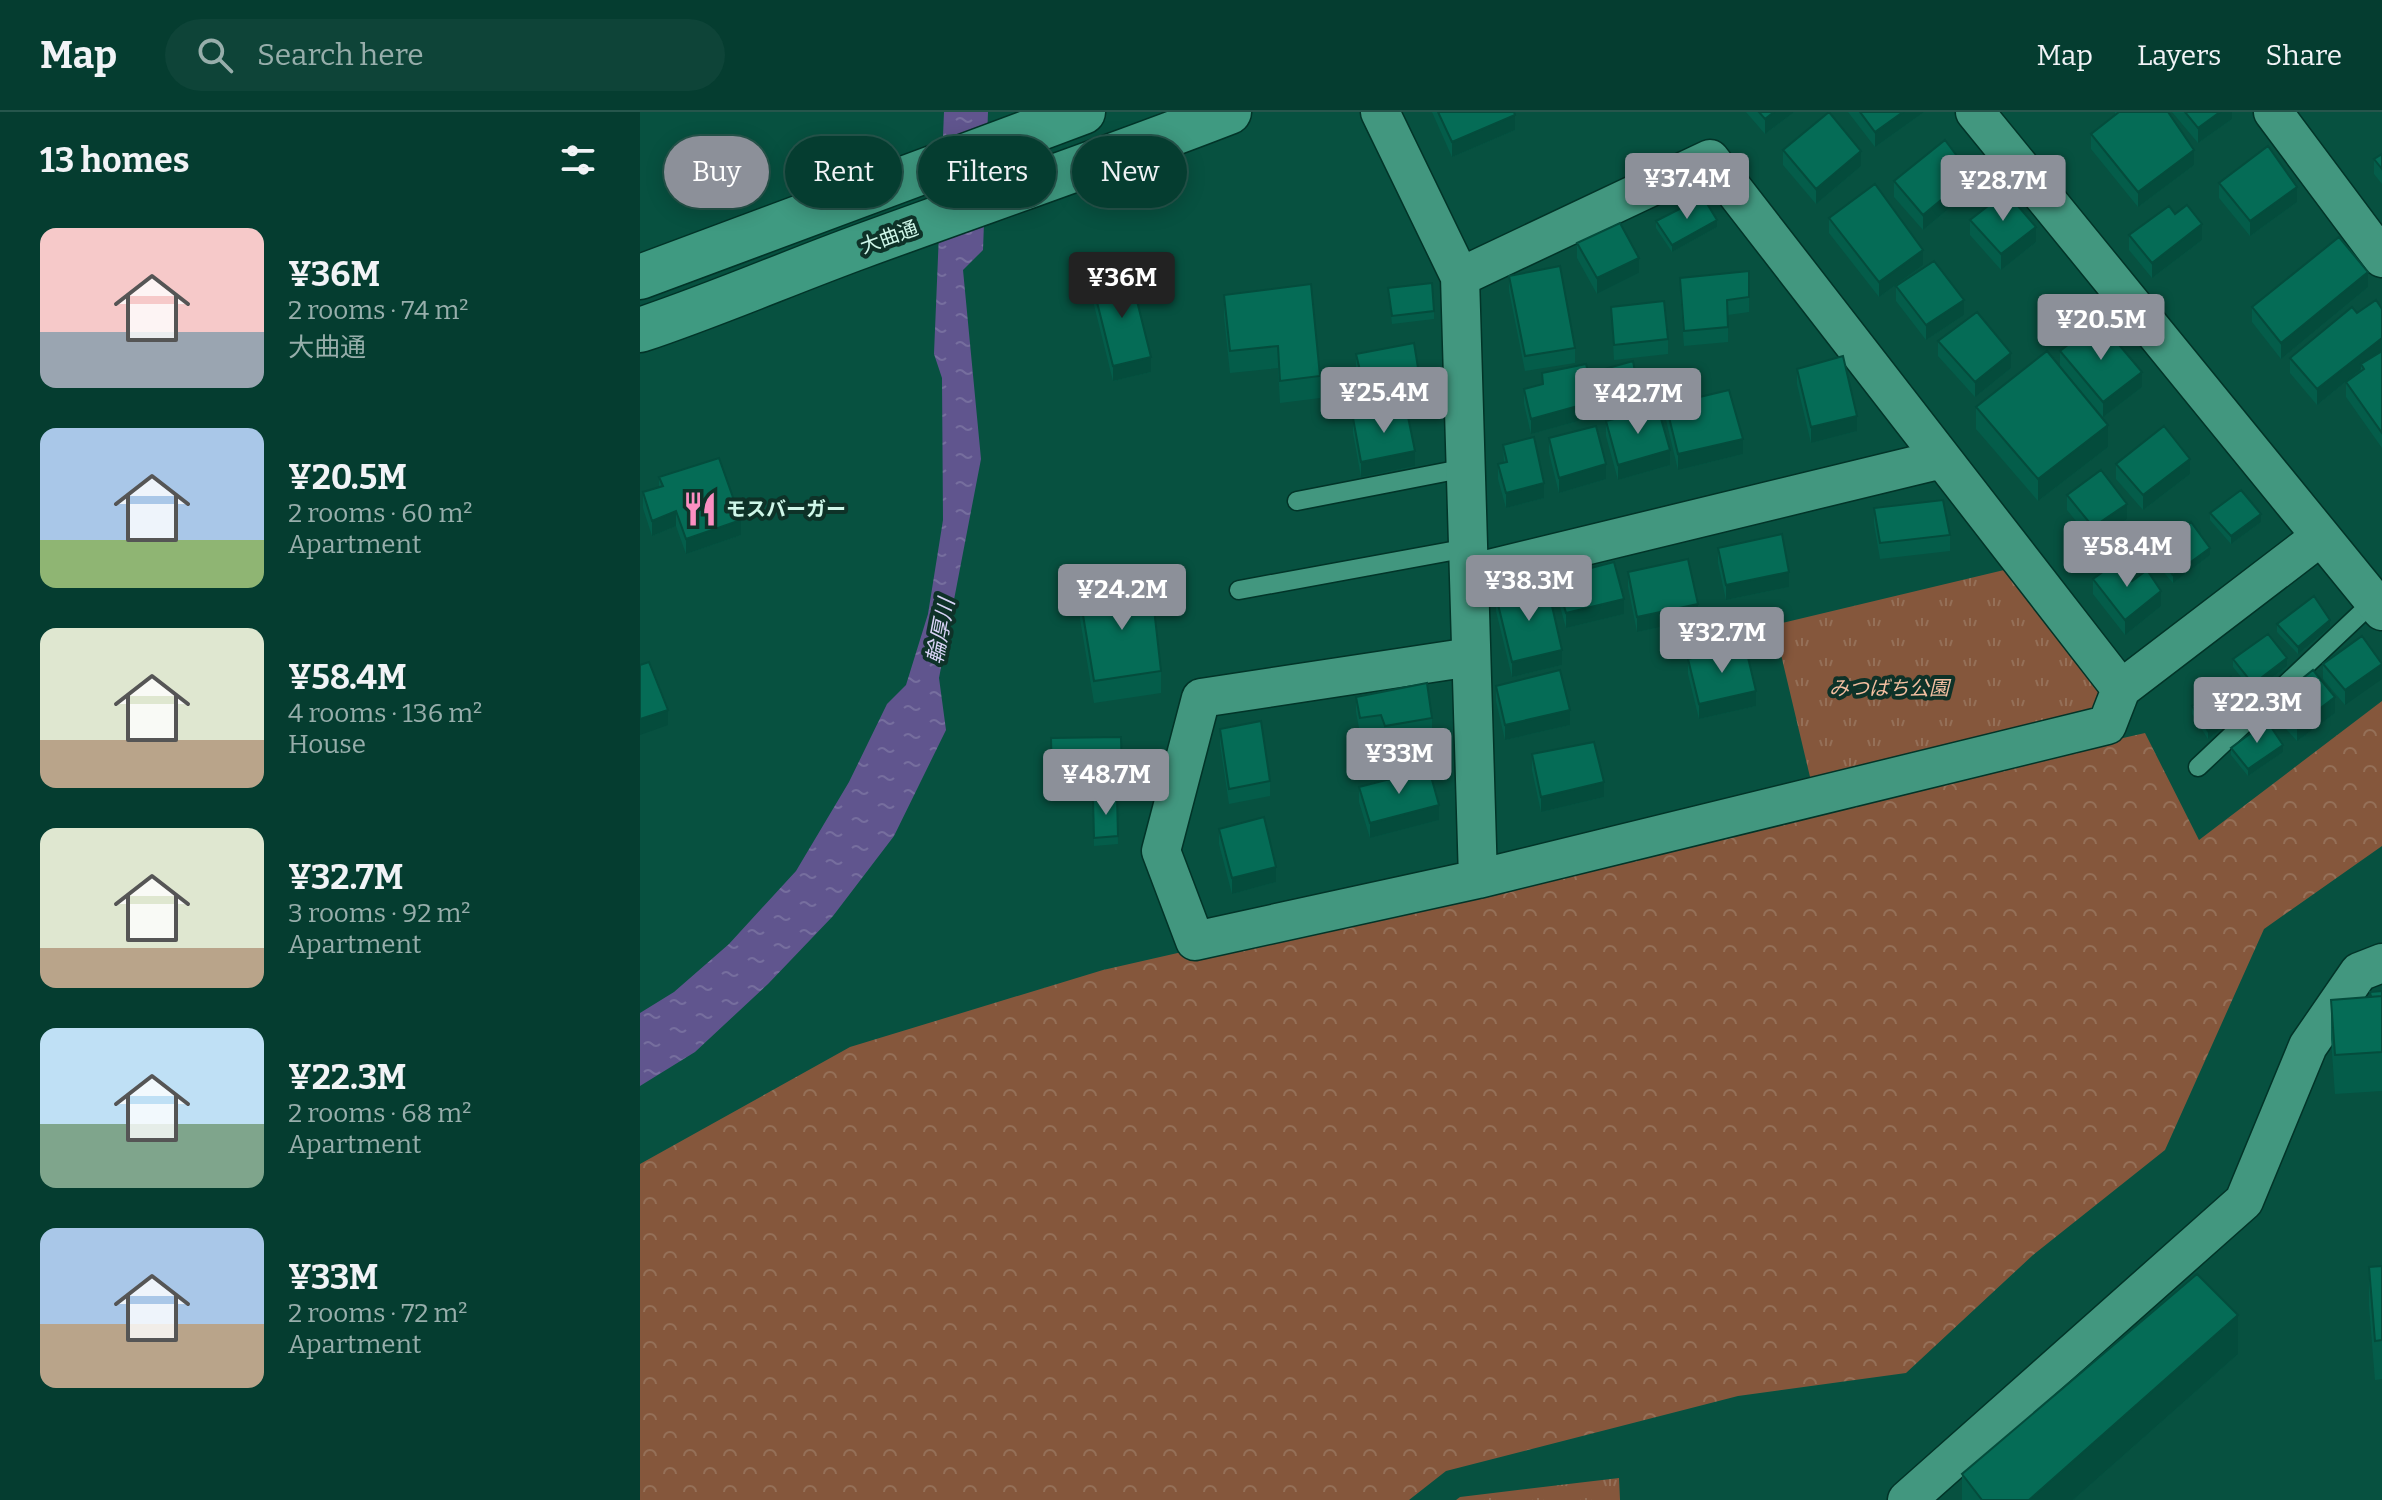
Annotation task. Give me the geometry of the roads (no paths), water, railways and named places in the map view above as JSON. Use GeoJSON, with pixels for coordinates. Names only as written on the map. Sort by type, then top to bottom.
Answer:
{"type":"FeatureCollection","features":[{"type":"Feature","properties":{"kind":"main road"},"geometry":{"type":"LineString","coordinates":[[640,277],[1083,112]]}},
{"type":"Feature","properties":{"kind":"main road","name":"大曲通"},"geometry":{"type":"LineString","coordinates":[[640,330],[693,313],[861,246],[1097,163],[1229,112]]}},
{"type":"Feature","properties":{"kind":"street"},"geometry":{"type":"LineString","coordinates":[[1380,112],[1460,277],[1478,879]]}},
{"type":"Feature","properties":{"kind":"street"},"geometry":{"type":"LineString","coordinates":[[1975,112],[2378,606]]}},
{"type":"Feature","properties":{"kind":"street"},"geometry":{"type":"LineString","coordinates":[[2273,112],[2382,258]]}},
{"type":"Feature","properties":{"kind":"street"},"geometry":{"type":"LineString","coordinates":[[1460,277],[1710,159],[2121,689]]}},
{"type":"Feature","properties":{"kind":"street"},"geometry":{"type":"LineString","coordinates":[[1469,561],[1942,459]]}},
{"type":"Feature","properties":{"kind":"street"},"geometry":{"type":"LineString","coordinates":[[1471,657],[1201,698],[1161,851],[1195,941],[1478,879],[2107,725],[2121,689],[2320,537]]}},
{"type":"Feature","properties":{"kind":"street"},"geometry":{"type":"LineString","coordinates":[[1907,1500],[2244,1201],[2359,972],[2382,963]]}},
{"type":"Feature","properties":{"kind":"lane"},"geometry":{"type":"LineString","coordinates":[[1297,501],[1466,468]]}},
{"type":"Feature","properties":{"kind":"lane"},"geometry":{"type":"LineString","coordinates":[[1239,590],[1469,561]]}},
{"type":"Feature","properties":{"kind":"lane"},"geometry":{"type":"LineString","coordinates":[[2198,767],[2378,606]]}},
{"type":"Feature","properties":{"kind":"water"},"geometry":{"type":"Polygon","coordinates":[[[944,112],[988,112],[987,136],[943,136],[944,112]]]}},
{"type":"Feature","properties":{"kind":"water","name":"輪厚川"},"geometry":{"type":"Polygon","coordinates":[[[940,208],[985,208],[983,250],[963,270],[981,459],[939,678],[946,730],[894,836],[833,916],[768,984],[695,1052],[640,1086],[640,1013],[674,992],[729,944],[796,871],[849,782],[887,704],[906,685],[928,614],[943,520],[942,378],[934,354],[940,208]]]}},
{"type":"Feature","properties":{"kind":"place","name":"モスバーガー"},"geometry":{"type":"Point","coordinates":[700,509]}},
{"type":"Feature","properties":{"kind":"park label","name":"みつばち公園"},"geometry":{"type":"Point","coordinates":[1889,688]}}]}
